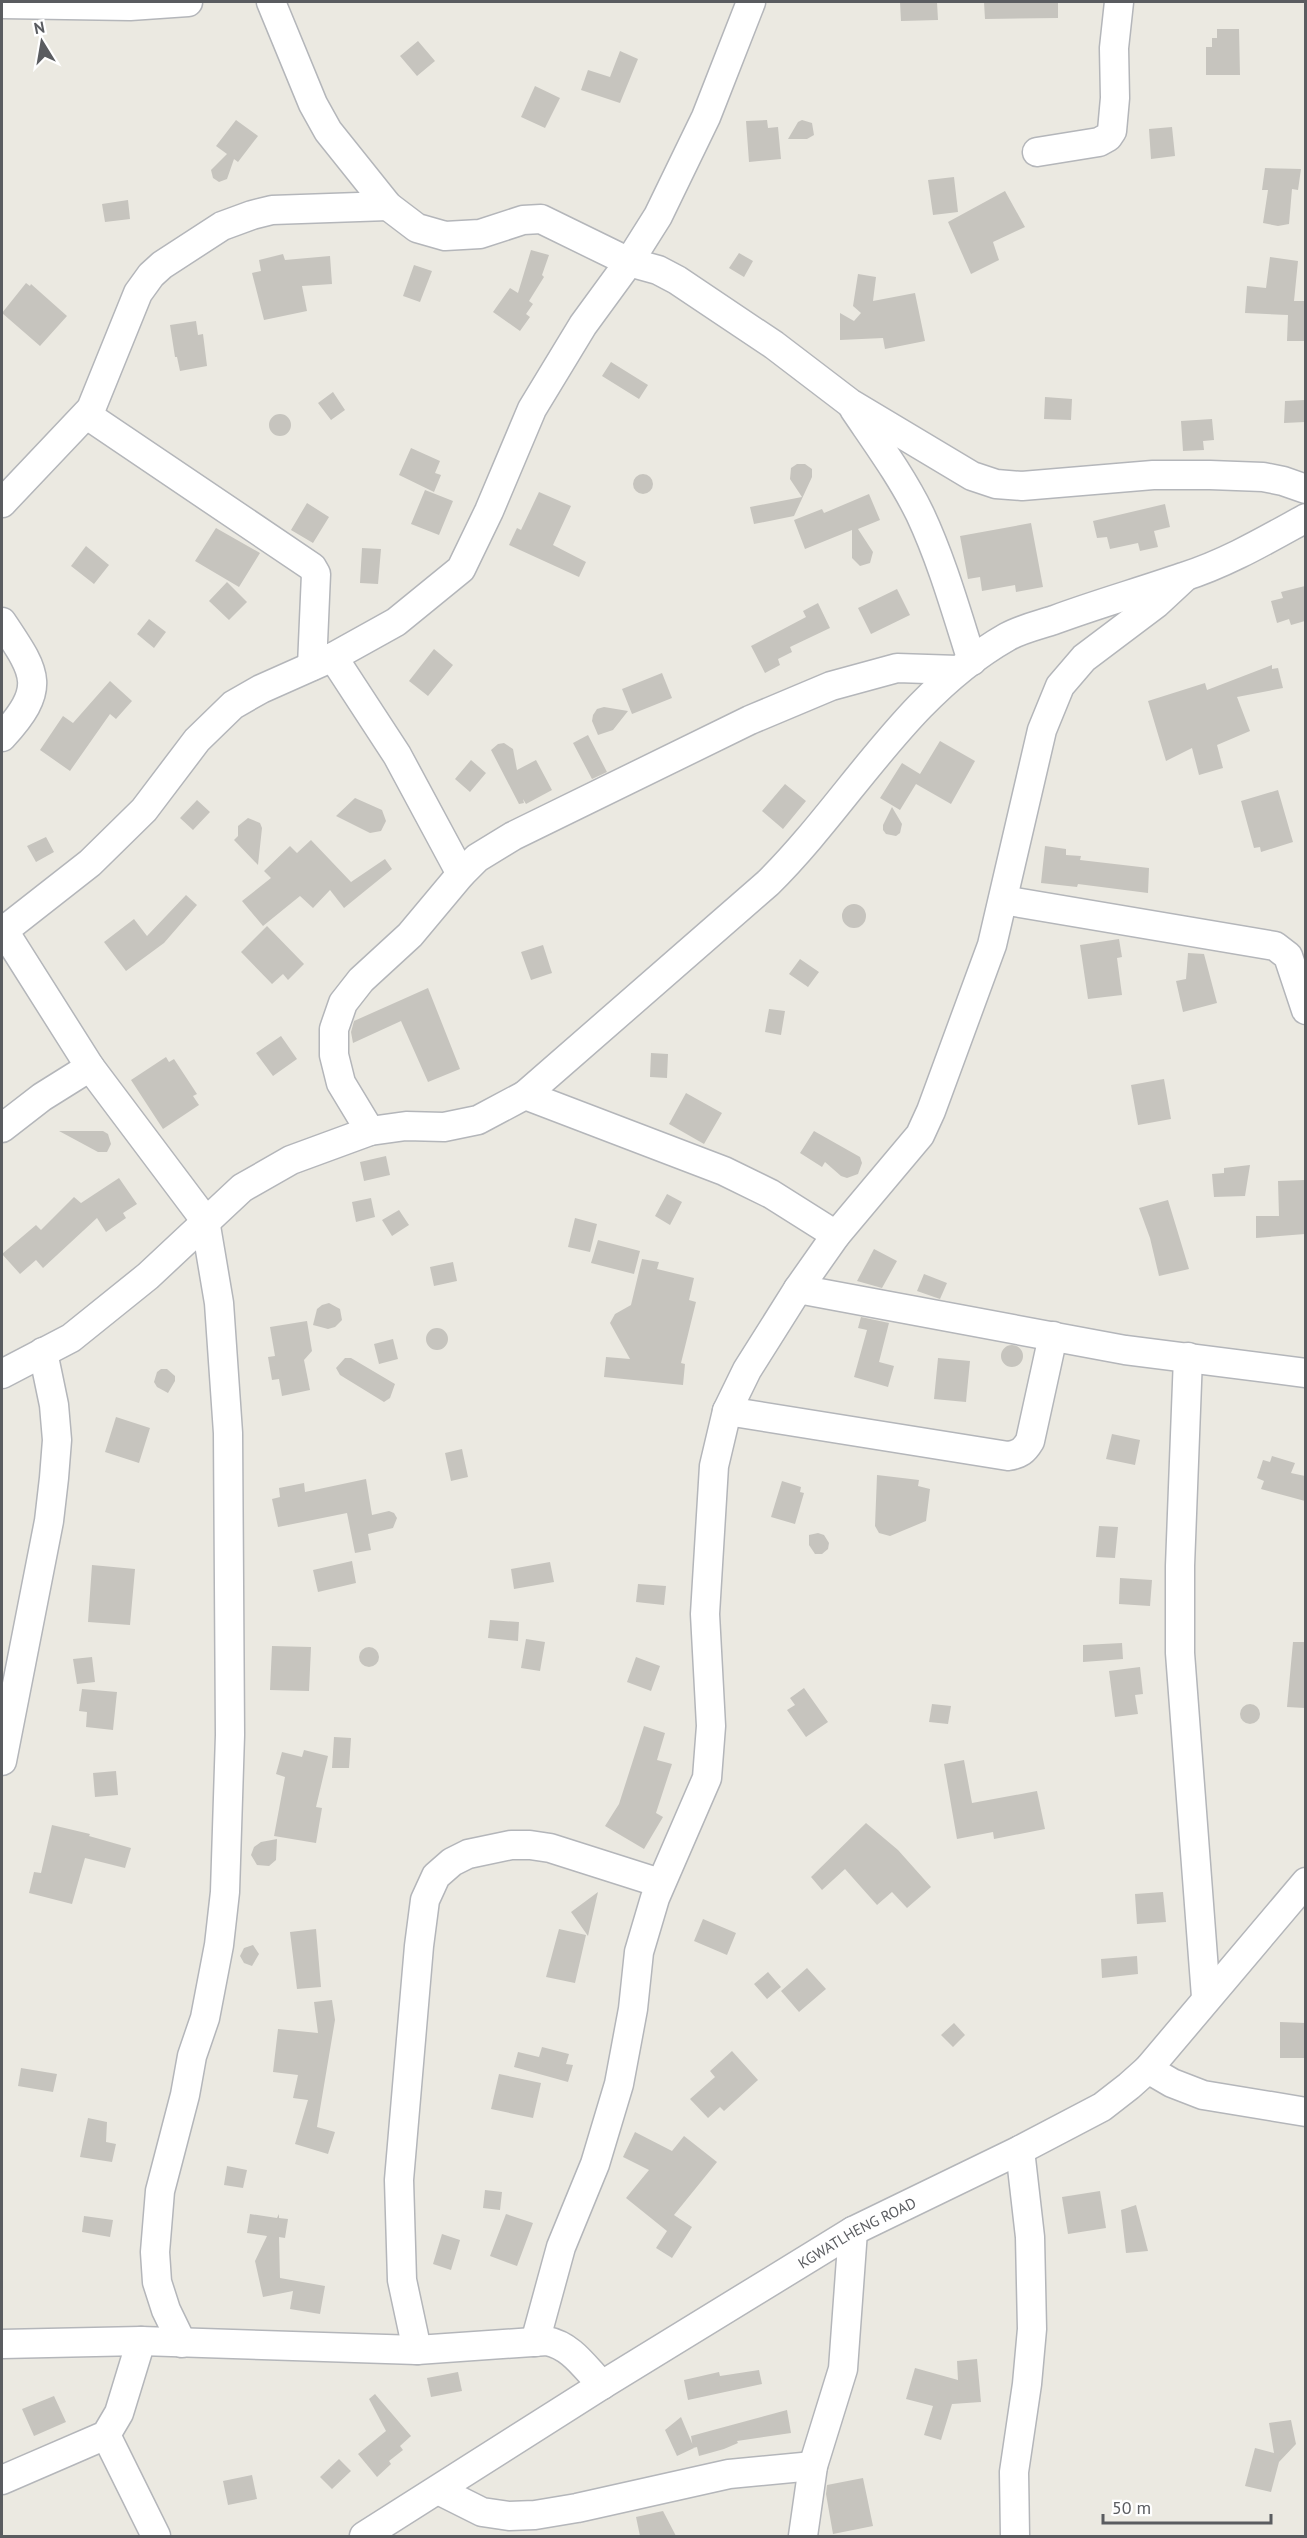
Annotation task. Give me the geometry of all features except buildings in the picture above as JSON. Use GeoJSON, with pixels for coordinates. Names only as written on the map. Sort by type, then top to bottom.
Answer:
{"type":"FeatureCollection","features":[{"type":"Feature","properties":{"kind":"street"},"geometry":{"type":"LineString","coordinates":[[2,4],[130,6],[188,2]]}},
{"type":"Feature","properties":{"kind":"street"},"geometry":{"type":"LineString","coordinates":[[271,2],[313,104],[327,131],[388,206],[417,228],[445,236],[480,234],[523,220],[541,219],[629,262],[658,270],[677,280],[774,345],[850,403],[972,476],[996,484],[1022,486],[1143,476],[1210,475],[1263,477],[1305,489]]}},
{"type":"Feature","properties":{"kind":"street"},"geometry":{"type":"LineString","coordinates":[[182,2343],[166,2310],[157,2282],[155,2252],[160,2191],[185,2095],[192,2056],[205,2018],[219,1945],[225,1892],[230,1735],[228,1433],[219,1303],[205,1220],[90,1067],[3,932],[90,863],[144,810],[197,740],[233,705],[261,689],[322,662],[396,622],[461,569],[489,511],[532,409],[583,325],[629,262],[658,216],[706,117],[751,2]]}},
{"type":"Feature","properties":{"kind":"street"},"geometry":{"type":"LineString","coordinates":[[1037,152],[1099,142],[1108,137],[1112,131],[1114,48],[1119,2]]}},
{"type":"Feature","properties":{"kind":"street"},"geometry":{"type":"LineString","coordinates":[[2,503],[87,415],[98,398],[138,293],[150,275],[162,264],[222,226],[252,215],[272,210],[388,206]]}},
{"type":"Feature","properties":{"kind":"street"},"geometry":{"type":"LineString","coordinates":[[850,403],[889,460],[919,512],[941,563],[965,665]]}},
{"type":"Feature","properties":{"kind":"street"},"geometry":{"type":"LineString","coordinates":[[87,415],[312,567],[316,574],[322,662],[397,755],[461,874]]}},
{"type":"Feature","properties":{"kind":"street"},"geometry":{"type":"LineString","coordinates":[[2,1374],[71,1338],[148,1276],[205,1220],[242,1188],[291,1160],[370,1131],[406,1126],[444,1126],[478,1120],[525,1095],[568,1060],[776,875],[799,852],[906,719],[965,665],[1008,636],[1185,577],[1233,558],[1305,518]]}},
{"type":"Feature","properties":{"kind":"street"},"geometry":{"type":"LineString","coordinates":[[535,2342],[561,2247],[595,2164],[620,2084],[633,2009],[639,1952],[660,1883],[707,1778],[711,1726],[705,1614],[714,1466],[727,1411],[747,1370],[836,1234],[920,1135],[935,1102],[992,945],[1042,730],[1060,686],[1084,658],[1157,603],[1185,577]]}},
{"type":"Feature","properties":{"kind":"street"},"geometry":{"type":"LineString","coordinates":[[2,622],[28,662],[32,676],[32,693],[19,718],[2,737]]}},
{"type":"Feature","properties":{"kind":"street"},"geometry":{"type":"LineString","coordinates":[[370,1131],[341,1083],[334,1055],[334,1029],[343,1003],[361,980],[410,935],[477,858],[513,836],[750,720],[831,686],[897,668],[965,665]]}},
{"type":"Feature","properties":{"kind":"street"},"geometry":{"type":"LineString","coordinates":[[1003,900],[1275,946],[1288,956],[1305,1010]]}},
{"type":"Feature","properties":{"kind":"street"},"geometry":{"type":"LineString","coordinates":[[2,1128],[42,1097],[90,1067]]}},
{"type":"Feature","properties":{"kind":"street"},"geometry":{"type":"LineString","coordinates":[[525,1095],[724,1171],[771,1194],[836,1234]]}},
{"type":"Feature","properties":{"kind":"street"},"geometry":{"type":"LineString","coordinates":[[798,1289],[1125,1350],[1305,1373]]}},
{"type":"Feature","properties":{"kind":"street"},"geometry":{"type":"LineString","coordinates":[[727,1411],[1008,1456],[1016,1455],[1025,1450],[1030,1441],[1053,1336]]}},
{"type":"Feature","properties":{"kind":"street"},"geometry":{"type":"LineString","coordinates":[[2,1761],[49,1521],[54,1478],[57,1440],[54,1406],[43,1352]]}},
{"type":"Feature","properties":{"kind":"street"},"geometry":{"type":"LineString","coordinates":[[1188,1357],[1180,1566],[1180,1653],[1206,1997]]}},
{"type":"Feature","properties":{"kind":"street"},"geometry":{"type":"LineString","coordinates":[[417,2350],[408,2318],[402,2280],[399,2180],[419,1946],[425,1900],[436,1876],[452,1862],[468,1854],[511,1845],[530,1845],[550,1848],[660,1883]]}},
{"type":"Feature","properties":{"kind":"street","name":"KGWATLHENG ROAD"},"geometry":{"type":"LineString","coordinates":[[364,2536],[602,2385],[853,2231],[1020,2150],[1102,2107],[1148,2069],[1206,1997],[1305,1882]]}},
{"type":"Feature","properties":{"kind":"street"},"geometry":{"type":"LineString","coordinates":[[1148,2069],[1172,2083],[1203,2095],[1305,2112]]}},
{"type":"Feature","properties":{"kind":"street"},"geometry":{"type":"LineString","coordinates":[[1015,2536],[1014,2472],[1027,2384],[1032,2329],[1030,2237],[1020,2150]]}},
{"type":"Feature","properties":{"kind":"street"},"geometry":{"type":"LineString","coordinates":[[803,2536],[813,2466],[843,2369],[853,2231]]}},
{"type":"Feature","properties":{"kind":"street"},"geometry":{"type":"LineString","coordinates":[[2,2480],[106,2435],[119,2413],[141,2341]]}},
{"type":"Feature","properties":{"kind":"street"},"geometry":{"type":"LineString","coordinates":[[2,2344],[141,2341],[417,2350],[547,2341],[560,2344],[572,2352],[602,2385]]}},
{"type":"Feature","properties":{"kind":"street"},"geometry":{"type":"LineString","coordinates":[[106,2435],[156,2536]]}},
{"type":"Feature","properties":{"kind":"street"},"geometry":{"type":"LineString","coordinates":[[438,2490],[483,2512],[509,2516],[535,2515],[729,2475],[813,2466]]}}]}
